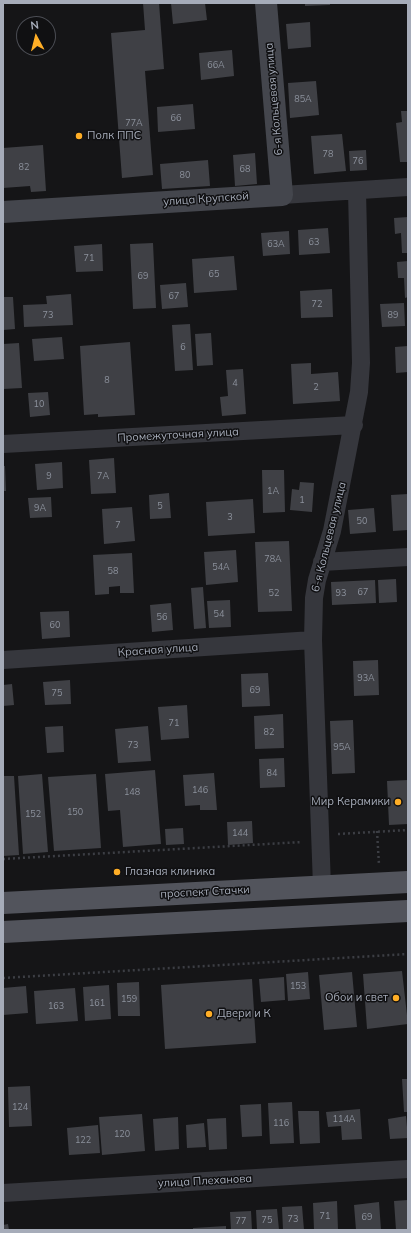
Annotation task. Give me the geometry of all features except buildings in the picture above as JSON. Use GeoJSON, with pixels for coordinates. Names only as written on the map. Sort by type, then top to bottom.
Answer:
{"type":"FeatureCollection","features":[{"type":"Feature","properties":{"kind":"main road","name":"проспект Стачки"},"geometry":{"type":"LineString","coordinates":[[3,903],[408,882]]}},
{"type":"Feature","properties":{"kind":"main road"},"geometry":{"type":"LineString","coordinates":[[3,932],[408,911]]}},
{"type":"Feature","properties":{"kind":"street","name":"6-я Кольцевая улица"},"geometry":{"type":"LineString","coordinates":[[266,3],[282,195]]}},
{"type":"Feature","properties":{"kind":"street","name":"улица Крупской"},"geometry":{"type":"LineString","coordinates":[[3,212],[408,187]]}},
{"type":"Feature","properties":{"kind":"street","name":"6-я Кольцевая улица"},"geometry":{"type":"LineString","coordinates":[[322,886],[313,640],[314,598],[322,562],[332,531],[354,426],[359,392],[361,363],[358,190]]}},
{"type":"Feature","properties":{"kind":"street","name":"Промежуточная улица"},"geometry":{"type":"LineString","coordinates":[[3,444],[354,426]]}},
{"type":"Feature","properties":{"kind":"street"},"geometry":{"type":"LineString","coordinates":[[322,562],[408,558]]}},
{"type":"Feature","properties":{"kind":"street","name":"Красная улица"},"geometry":{"type":"LineString","coordinates":[[3,660],[313,640]]}},
{"type":"Feature","properties":{"kind":"street","name":"улица Плеханова"},"geometry":{"type":"LineString","coordinates":[[3,1193],[408,1170]]}},
{"type":"Feature","properties":{"kind":"path"},"geometry":{"type":"LineString","coordinates":[[3,859],[299,842],[343,833],[408,830]]}},
{"type":"Feature","properties":{"kind":"path"},"geometry":{"type":"LineString","coordinates":[[3,978],[408,954]]}},
{"type":"Feature","properties":{"kind":"place","name":"Полк ППС"},"geometry":{"type":"Point","coordinates":[79,136]}},
{"type":"Feature","properties":{"kind":"place","name":"Мир Керамики"},"geometry":{"type":"Point","coordinates":[398,802]}},
{"type":"Feature","properties":{"kind":"place","name":"Глазная клиника"},"geometry":{"type":"Point","coordinates":[117,872]}},
{"type":"Feature","properties":{"kind":"place","name":"Обои и свет"},"geometry":{"type":"Point","coordinates":[396,998]}},
{"type":"Feature","properties":{"kind":"place","name":"Двери и К"},"geometry":{"type":"Point","coordinates":[209,1014]}}]}
